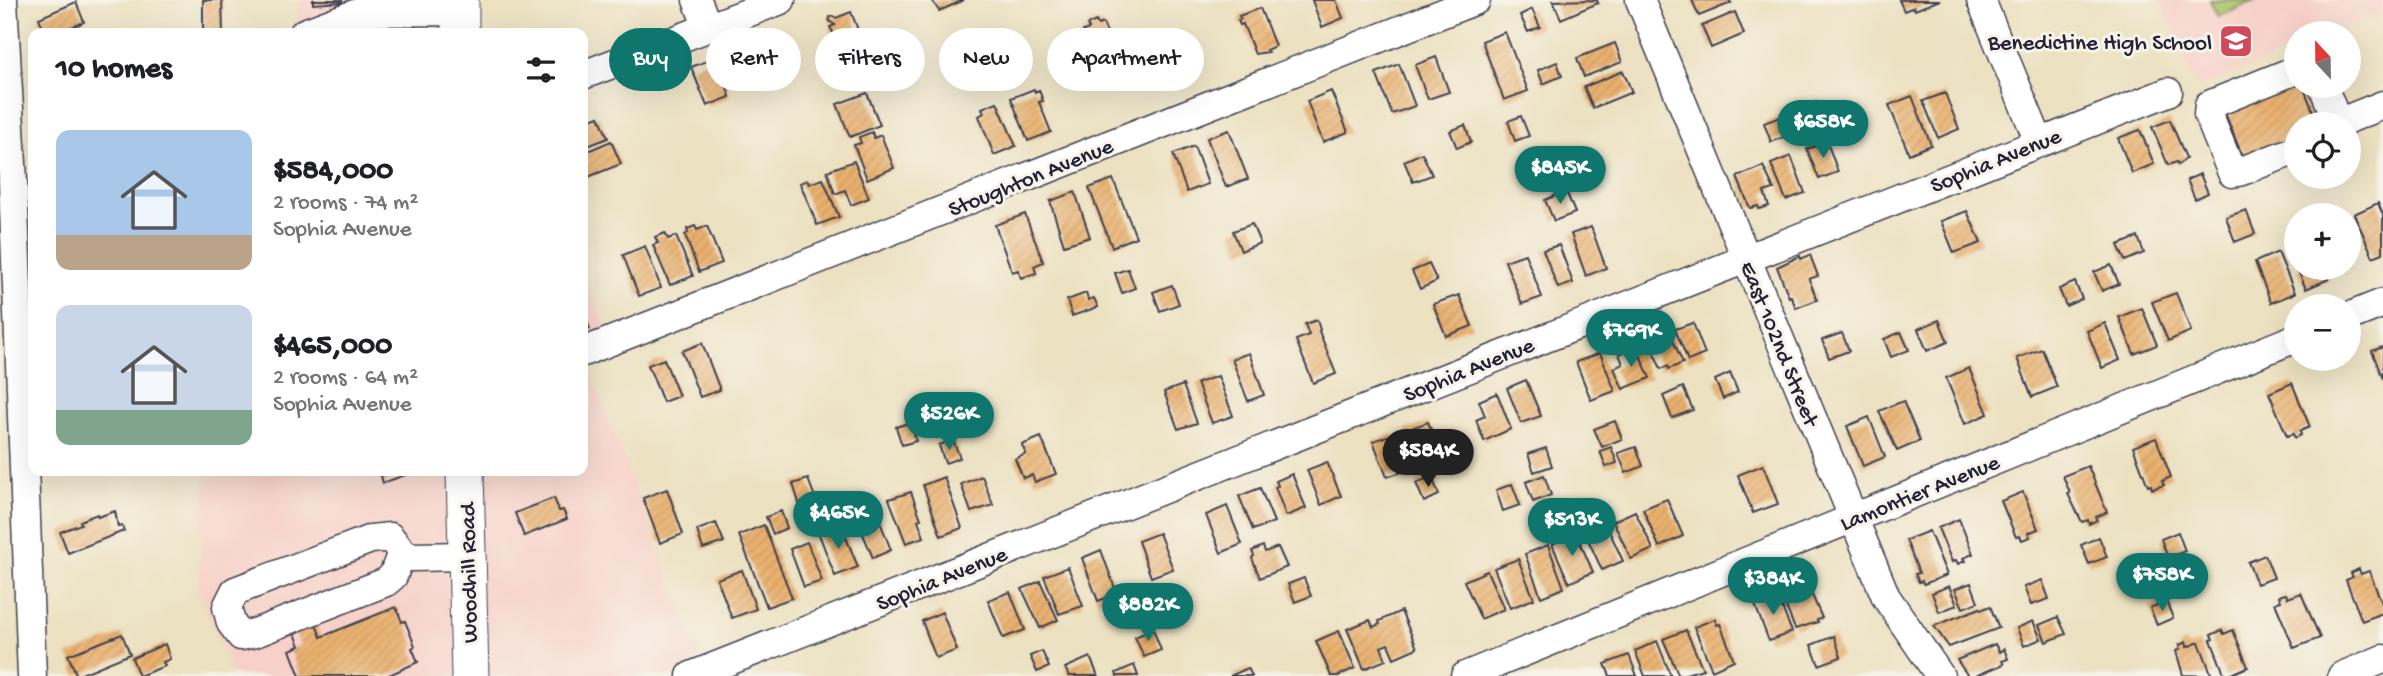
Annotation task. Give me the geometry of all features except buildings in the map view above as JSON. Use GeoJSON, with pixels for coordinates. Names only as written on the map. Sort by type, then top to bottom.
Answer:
{"type":"FeatureCollection","features":[{"type":"Feature","properties":{"kind":"main road","name":"Woodhill Road"},"geometry":{"type":"LineString","coordinates":[[465,476],[470,676]]}},
{"type":"Feature","properties":{"kind":"street"},"geometry":{"type":"LineString","coordinates":[[3,0],[21,117],[13,183],[32,676]]}},
{"type":"Feature","properties":{"kind":"street"},"geometry":{"type":"LineString","coordinates":[[697,0],[708,28],[781,0]]}},
{"type":"Feature","properties":{"kind":"street","name":"Stoughton Avenue"},"geometry":{"type":"LineString","coordinates":[[588,350],[1476,0]]}},
{"type":"Feature","properties":{"kind":"street","name":"East 102nd Street"},"geometry":{"type":"LineString","coordinates":[[1640,0],[1886,597],[1940,676]]}},
{"type":"Feature","properties":{"kind":"street"},"geometry":{"type":"LineString","coordinates":[[1981,0],[2039,142]]}},
{"type":"Feature","properties":{"kind":"street"},"geometry":{"type":"LineString","coordinates":[[317,28],[360,12],[460,15]]}},
{"type":"Feature","properties":{"kind":"street"},"geometry":{"type":"LineString","coordinates":[[588,73],[706,29]]}},
{"type":"Feature","properties":{"kind":"street"},"geometry":{"type":"LineString","coordinates":[[2284,75],[2209,105],[2208,114],[2232,173],[2284,155]]}},
{"type":"Feature","properties":{"kind":"street","name":"Sophia Avenue"},"geometry":{"type":"LineString","coordinates":[[691,676],[2168,92]]}},
{"type":"Feature","properties":{"kind":"street"},"geometry":{"type":"LineString","coordinates":[[2361,115],[2383,106]]}},
{"type":"Feature","properties":{"kind":"street"},"geometry":{"type":"LineString","coordinates":[[2361,312],[2383,303]]}},
{"type":"Feature","properties":{"kind":"street","name":"Lamontier Avenue"},"geometry":{"type":"LineString","coordinates":[[1465,676],[2284,343]]}},
{"type":"Feature","properties":{"kind":"street"},"geometry":{"type":"LineString","coordinates":[[402,552],[393,576],[386,582],[255,633],[241,636],[231,623],[227,607],[235,591],[371,539],[390,537],[402,552],[411,557],[467,556]]}},
{"type":"Feature","properties":{"kind":"street"},"geometry":{"type":"LineString","coordinates":[[2343,676],[2383,659]]}},
{"type":"Feature","properties":{"kind":"shaded area"},"geometry":{"type":"Polygon","coordinates":[[[299,0],[460,0],[460,28],[297,28],[299,0]]]}},
{"type":"Feature","properties":{"kind":"shaded area","name":"Benedictine High School"},"geometry":{"type":"Polygon","coordinates":[[[2160,0],[2383,0],[2383,13],[2361,22],[2284,21],[2284,54],[2197,89],[2160,0]]]}},
{"type":"Feature","properties":{"kind":"shaded area"},"geometry":{"type":"Polygon","coordinates":[[[588,283],[611,341],[588,350],[588,283]]]}},
{"type":"Feature","properties":{"kind":"shaded area"},"geometry":{"type":"Polygon","coordinates":[[[588,366],[705,670],[691,676],[233,676],[199,591],[205,476],[588,476],[588,366]]]}},
{"type":"Feature","properties":{"kind":"green space"},"geometry":{"type":"Polygon","coordinates":[[[2210,0],[2256,0],[2218,17],[2210,0]]]}},
{"type":"Feature","properties":{"kind":"place","name":"Benedictine High School"},"geometry":{"type":"Point","coordinates":[2236,41]}}]}
